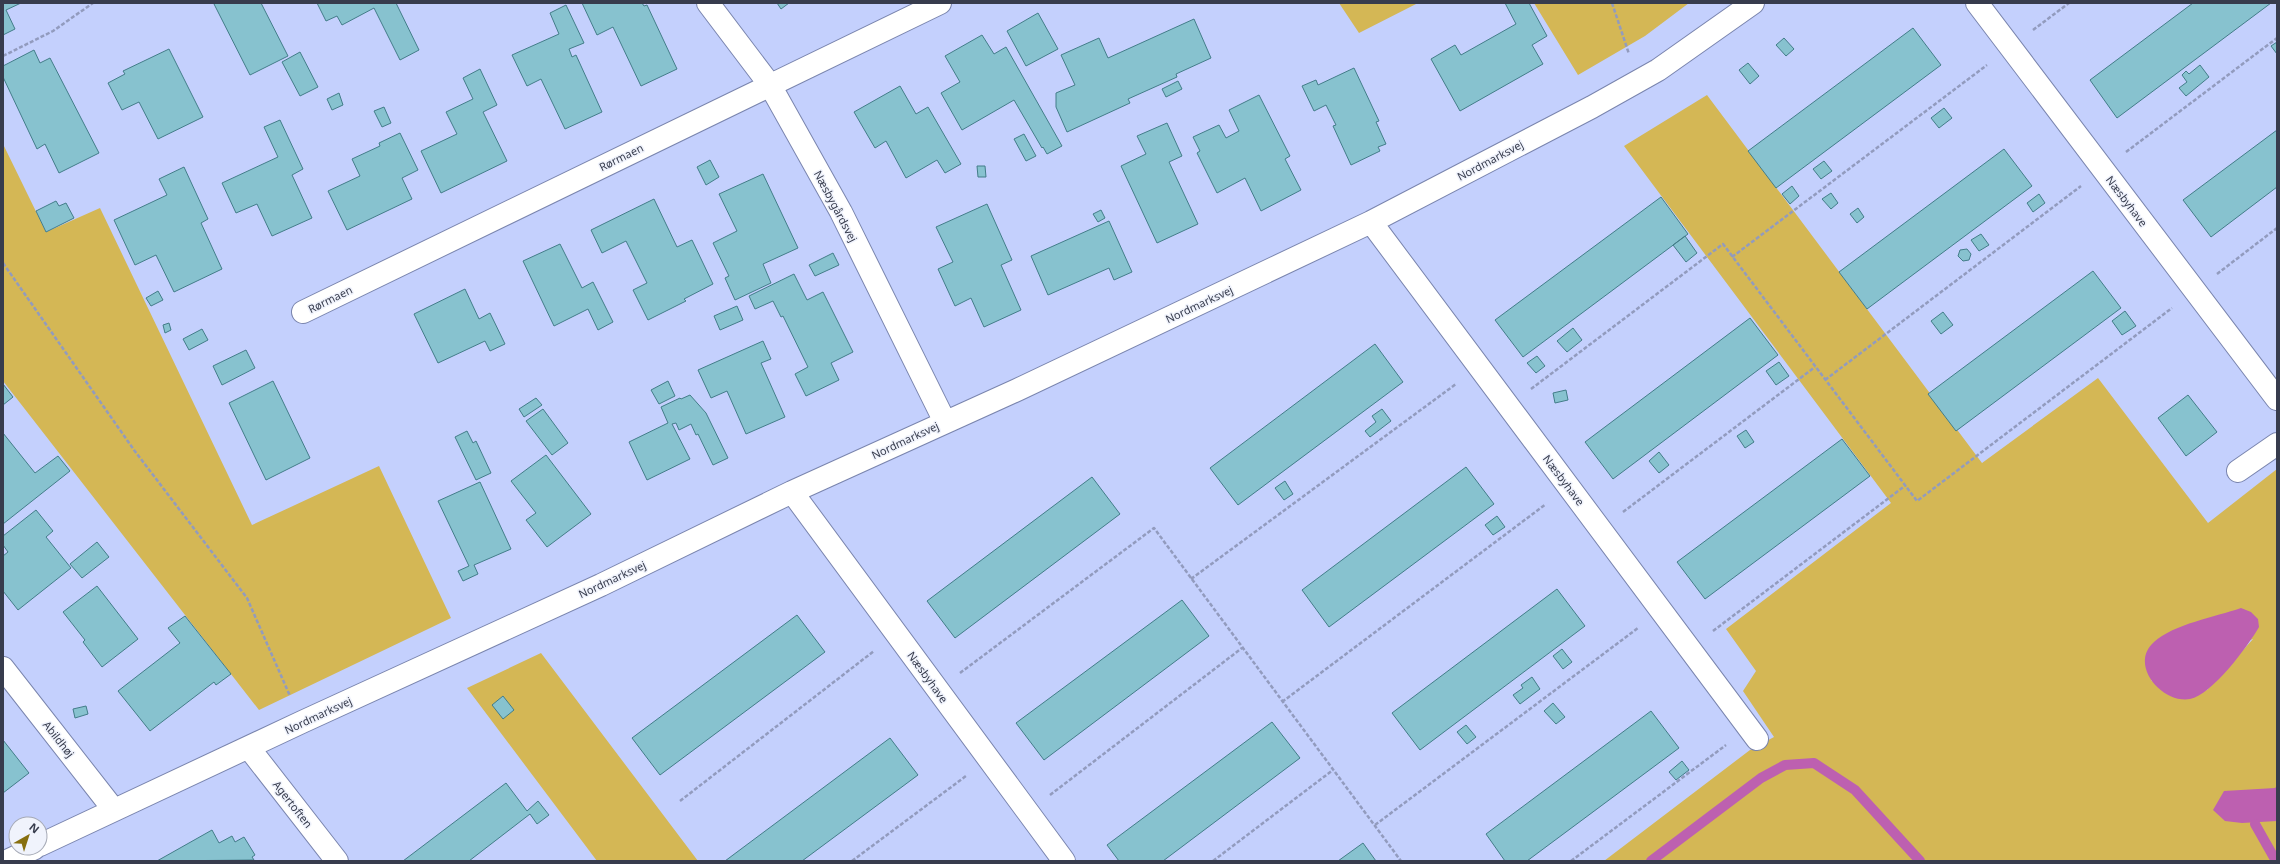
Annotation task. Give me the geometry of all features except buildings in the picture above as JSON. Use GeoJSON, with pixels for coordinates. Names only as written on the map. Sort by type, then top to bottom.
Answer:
{"type":"FeatureCollection","features":[{"type":"Feature","properties":{"kind":"street","name":"Næsbygårdsvej"},"geometry":{"type":"LineString","coordinates":[[708,3],[770,85],[841,212],[945,422]]}},
{"type":"Feature","properties":{"kind":"street","name":"Rørmaen"},"geometry":{"type":"LineString","coordinates":[[303,312],[940,3]]}},
{"type":"Feature","properties":{"kind":"street","name":"Nordmarksvej"},"geometry":{"type":"LineString","coordinates":[[48,841],[302,722],[601,585],[792,492],[1017,390],[1371,222],[1639,81],[1658,70],[1753,3]]}},
{"type":"Feature","properties":{"kind":"street","name":"Næsbyhave"},"geometry":{"type":"LineString","coordinates":[[1977,3],[2277,399]]}},
{"type":"Feature","properties":{"kind":"street","name":"Næsbyhave"},"geometry":{"type":"LineString","coordinates":[[1371,222],[1753,733]]}},
{"type":"Feature","properties":{"kind":"street"},"geometry":{"type":"LineString","coordinates":[[2238,472],[2277,444]]}},
{"type":"Feature","properties":{"kind":"street","name":"Næsbyhave"},"geometry":{"type":"LineString","coordinates":[[792,492],[1064,861]]}},
{"type":"Feature","properties":{"kind":"street","name":"Abildhøj"},"geometry":{"type":"LineString","coordinates":[[3,668],[114,810]]}},
{"type":"Feature","properties":{"kind":"street","name":"Agertoften"},"geometry":{"type":"LineString","coordinates":[[249,748],[337,861]]}},
{"type":"Feature","properties":{"kind":"street"},"geometry":{"type":"LineString","coordinates":[[7,861],[18,856]]}},
{"type":"Feature","properties":{"kind":"path"},"geometry":{"type":"LineString","coordinates":[[3,56],[53,31],[93,3]]}},
{"type":"Feature","properties":{"kind":"path"},"geometry":{"type":"LineString","coordinates":[[1612,3],[1639,81]]}},
{"type":"Feature","properties":{"kind":"path"},"geometry":{"type":"LineString","coordinates":[[1732,257],[2069,3]]}},
{"type":"Feature","properties":{"kind":"path"},"geometry":{"type":"LineString","coordinates":[[1825,380],[2277,38]]}},
{"type":"Feature","properties":{"kind":"path"},"geometry":{"type":"LineString","coordinates":[[1509,406],[1723,244],[1917,501],[2277,228]]}},
{"type":"Feature","properties":{"kind":"path"},"geometry":{"type":"LineString","coordinates":[[3,263],[134,450],[247,598],[302,722]]}},
{"type":"Feature","properties":{"kind":"path"},"geometry":{"type":"LineString","coordinates":[[1191,579],[1479,367]]}},
{"type":"Feature","properties":{"kind":"path"},"geometry":{"type":"LineString","coordinates":[[1600,529],[1815,367]]}},
{"type":"Feature","properties":{"kind":"path"},"geometry":{"type":"LineString","coordinates":[[1690,649],[1906,485]]}},
{"type":"Feature","properties":{"kind":"path"},"geometry":{"type":"LineString","coordinates":[[1282,702],[1569,487]]}},
{"type":"Feature","properties":{"kind":"path"},"geometry":{"type":"LineString","coordinates":[[938,690],[1154,528],[1401,861]]}},
{"type":"Feature","properties":{"kind":"path"},"geometry":{"type":"LineString","coordinates":[[1374,826],[1661,610]]}},
{"type":"Feature","properties":{"kind":"path"},"geometry":{"type":"LineString","coordinates":[[680,800],[896,634]]}},
{"type":"Feature","properties":{"kind":"path"},"geometry":{"type":"LineString","coordinates":[[1028,812],[1242,648]]}},
{"type":"Feature","properties":{"kind":"path"},"geometry":{"type":"LineString","coordinates":[[1571,861],[1753,733]]}},
{"type":"Feature","properties":{"kind":"path"},"geometry":{"type":"LineString","coordinates":[[852,861],[989,759]]}},
{"type":"Feature","properties":{"kind":"path"},"geometry":{"type":"LineString","coordinates":[[1213,861],[1333,770]]}},
{"type":"Feature","properties":{"kind":"shaded area"},"geometry":{"type":"Polygon","coordinates":[[[1339,3],[1418,3],[1359,33],[1339,3]]]}},
{"type":"Feature","properties":{"kind":"shaded area"},"geometry":{"type":"Polygon","coordinates":[[[1534,3],[1689,3],[1645,36],[1578,75],[1534,3]]]}},
{"type":"Feature","properties":{"kind":"shaded area"},"geometry":{"type":"Polygon","coordinates":[[[1707,95],[1982,463],[2098,378],[2208,523],[2277,469],[2277,786],[2265,821],[2277,821],[2277,861],[1604,861],[1750,750],[1774,737],[1743,691],[1756,671],[1726,629],[1891,503],[1624,146],[1707,95]],[[2253,639],[2151,680],[2173,697],[2207,690],[2253,639]]]}},
{"type":"Feature","properties":{"kind":"shaded area"},"geometry":{"type":"Polygon","coordinates":[[[3,144],[46,232],[100,208],[252,525],[379,466],[451,618],[259,710],[3,381],[3,144]]]}},
{"type":"Feature","properties":{"kind":"shaded area"},"geometry":{"type":"Polygon","coordinates":[[[2241,608],[2251,612],[2258,619],[2259,627],[2247,646],[2229,669],[2209,689],[2199,696],[2190,699],[2180,699],[2169,695],[2152,681],[2147,671],[2145,661],[2147,651],[2154,642],[2172,630],[2241,608]]]}},
{"type":"Feature","properties":{"kind":"shaded area"},"geometry":{"type":"Polygon","coordinates":[[[541,653],[698,861],[597,861],[467,688],[541,653]]]}},
{"type":"Feature","properties":{"kind":"shaded area"},"geometry":{"type":"Polygon","coordinates":[[[2277,786],[2277,821],[2242,823],[2225,821],[2213,810],[2224,791],[2275,788],[2277,786]]]}},
{"type":"Feature","properties":{"kind":"waterway"},"geometry":{"type":"LineString","coordinates":[[1651,861],[1761,778],[1785,765],[1814,763],[1855,790],[1920,861]]}},
{"type":"Feature","properties":{"kind":"waterway"},"geometry":{"type":"LineString","coordinates":[[2255,824],[2276,861]]}}]}
